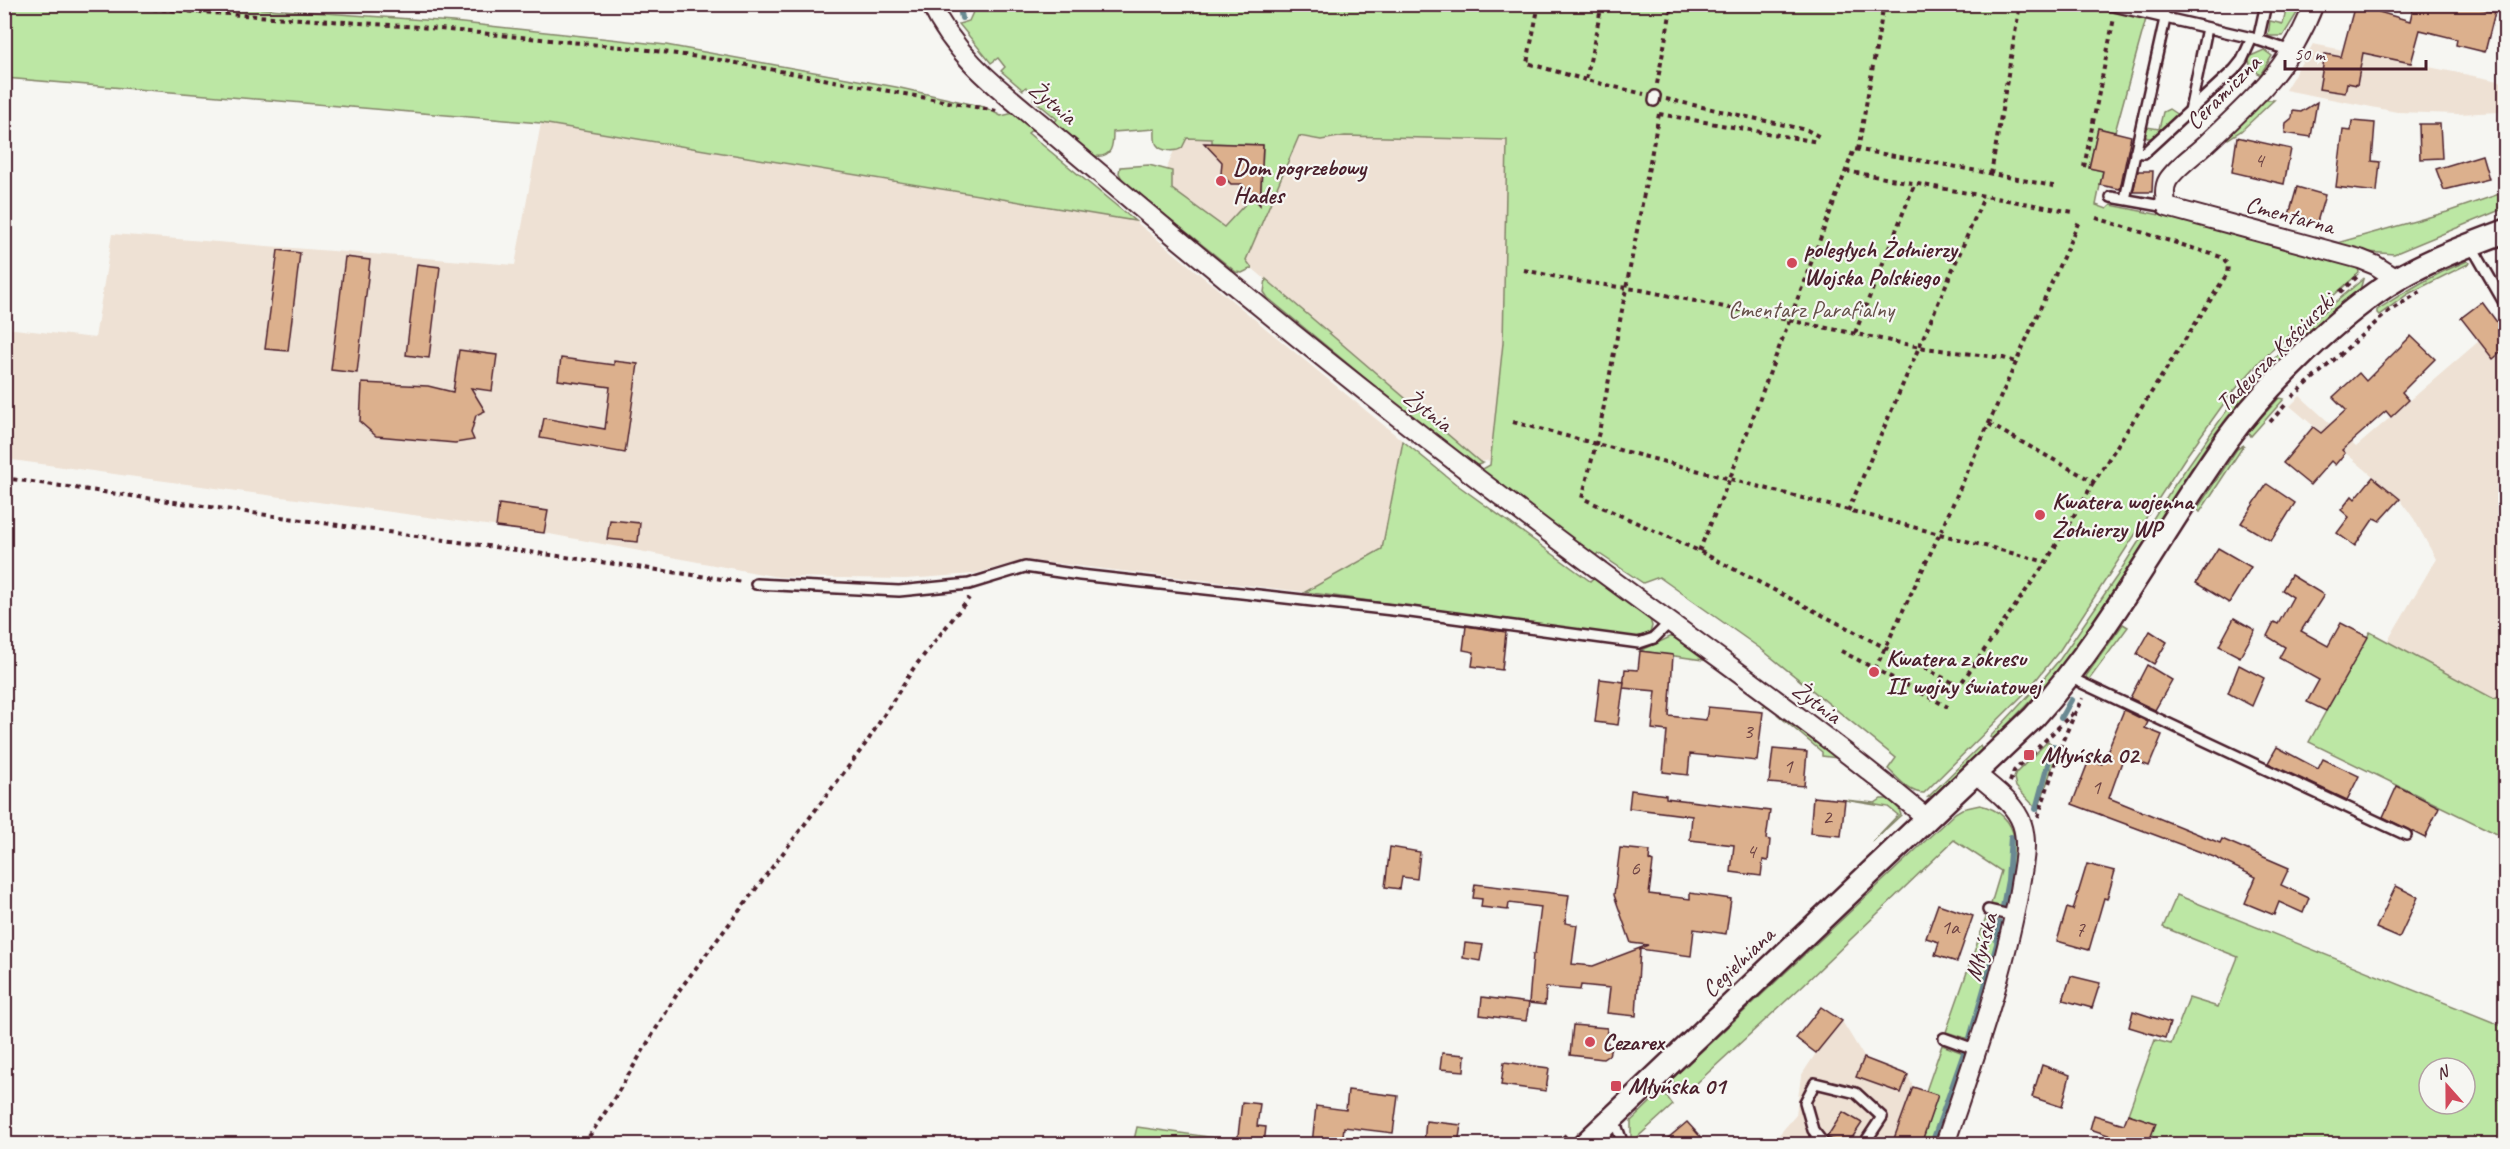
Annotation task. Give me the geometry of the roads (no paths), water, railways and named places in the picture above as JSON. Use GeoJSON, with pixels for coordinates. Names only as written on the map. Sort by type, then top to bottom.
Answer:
{"type":"FeatureCollection","features":[{"type":"Feature","properties":{"kind":"street","name":"Żytnia"},"geometry":{"type":"LineString","coordinates":[[931,4],[954,44],[1013,100],[1216,270],[1400,419],[1794,715],[1928,819]]}},
{"type":"Feature","properties":{"kind":"street","name":"Ceramiczna"},"geometry":{"type":"LineString","coordinates":[[2168,207],[2165,192],[2169,180],[2260,94],[2283,65],[2314,4]]}},
{"type":"Feature","properties":{"kind":"street","name":"Cmentarna"},"geometry":{"type":"LineString","coordinates":[[2168,207],[2360,259],[2375,265],[2397,279]]}},
{"type":"Feature","properties":{"kind":"street","name":"Tadeusza Kościuszki"},"geometry":{"type":"LineString","coordinates":[[1928,819],[2034,717],[2078,682],[2110,620],[2226,441],[2277,382],[2342,320],[2397,279],[2505,231]]}},
{"type":"Feature","properties":{"kind":"street","name":"Młyńska"},"geometry":{"type":"LineString","coordinates":[[1945,1144],[1977,1050],[2014,916],[2023,861],[2025,834],[2021,822],[2013,808],[1976,774]]}},
{"type":"Feature","properties":{"kind":"street","name":"Cegielniana"},"geometry":{"type":"LineString","coordinates":[[1586,1144],[1928,819]]}},
{"type":"Feature","properties":{"kind":"lane"},"geometry":{"type":"LineString","coordinates":[[2106,4],[2255,39],[2291,51]]}},
{"type":"Feature","properties":{"kind":"lane"},"geometry":{"type":"LineString","coordinates":[[2124,199],[2165,19],[2161,4]]}},
{"type":"Feature","properties":{"kind":"lane"},"geometry":{"type":"LineString","coordinates":[[2135,152],[2144,153],[2234,70],[2255,39],[2266,4]]}},
{"type":"Feature","properties":{"kind":"lane"},"geometry":{"type":"LineString","coordinates":[[2189,112],[2207,28]]}},
{"type":"Feature","properties":{"kind":"lane"},"geometry":{"type":"LineString","coordinates":[[2111,197],[2168,207]]}},
{"type":"Feature","properties":{"kind":"lane"},"geometry":{"type":"LineString","coordinates":[[2471,245],[2505,306]]}},
{"type":"Feature","properties":{"kind":"lane"},"geometry":{"type":"LineString","coordinates":[[756,584],[899,591],[982,581],[1002,573],[1035,567],[1080,575],[1410,612],[1639,643],[1654,638],[1671,622]]}},
{"type":"Feature","properties":{"kind":"lane"},"geometry":{"type":"LineString","coordinates":[[2078,682],[2406,835]]}},
{"type":"Feature","properties":{"kind":"lane"},"geometry":{"type":"LineString","coordinates":[[1988,910],[2014,916]]}},
{"type":"Feature","properties":{"kind":"lane"},"geometry":{"type":"LineString","coordinates":[[1944,1038],[1977,1050]]}},
{"type":"Feature","properties":{"kind":"lane"},"geometry":{"type":"LineString","coordinates":[[1824,1144],[1813,1130],[1805,1102],[1815,1083],[1856,1093],[1882,1117],[1864,1144]]}},
{"type":"Feature","properties":{"kind":"lane"},"geometry":{"type":"LineString","coordinates":[[1614,1118],[1623,1144]]}},
{"type":"Feature","properties":{"kind":"waterway"},"geometry":{"type":"LineString","coordinates":[[959,4],[962,18]]}},
{"type":"Feature","properties":{"kind":"waterway"},"geometry":{"type":"LineString","coordinates":[[2061,718],[2071,700]]}},
{"type":"Feature","properties":{"kind":"waterway"},"geometry":{"type":"LineString","coordinates":[[2036,809],[2053,746]]}},
{"type":"Feature","properties":{"kind":"waterway"},"geometry":{"type":"LineString","coordinates":[[2003,907],[2008,880],[2011,837]]}},
{"type":"Feature","properties":{"kind":"waterway"},"geometry":{"type":"LineString","coordinates":[[1970,1038],[1997,944],[1999,923]]}},
{"type":"Feature","properties":{"kind":"waterway"},"geometry":{"type":"LineString","coordinates":[[1932,1144],[1964,1053]]}},
{"type":"Feature","properties":{"kind":"place","name":"Dom pogrzebowy Hades"},"geometry":{"type":"Point","coordinates":[1221,181]}},
{"type":"Feature","properties":{"kind":"place","name":"poległych Żołnierzy Wojska Polskiego"},"geometry":{"type":"Point","coordinates":[1792,263]}},
{"type":"Feature","properties":{"kind":"place","name":"Kwatera wojenna Żołnierzy WP"},"geometry":{"type":"Point","coordinates":[2040,515]}},
{"type":"Feature","properties":{"kind":"place","name":"Kwatera z okresu II wojny światowej"},"geometry":{"type":"Point","coordinates":[1874,672]}},
{"type":"Feature","properties":{"kind":"place","name":"Młyńska 02"},"geometry":{"type":"Point","coordinates":[2029,755]}},
{"type":"Feature","properties":{"kind":"place","name":"Cezarex"},"geometry":{"type":"Point","coordinates":[1590,1042]}},
{"type":"Feature","properties":{"kind":"place","name":"Młyńska 01"},"geometry":{"type":"Point","coordinates":[1616,1086]}},
{"type":"Feature","properties":{"kind":"park label","name":"Cmentarz Parafialny"},"geometry":{"type":"Point","coordinates":[1811,309]}}]}
